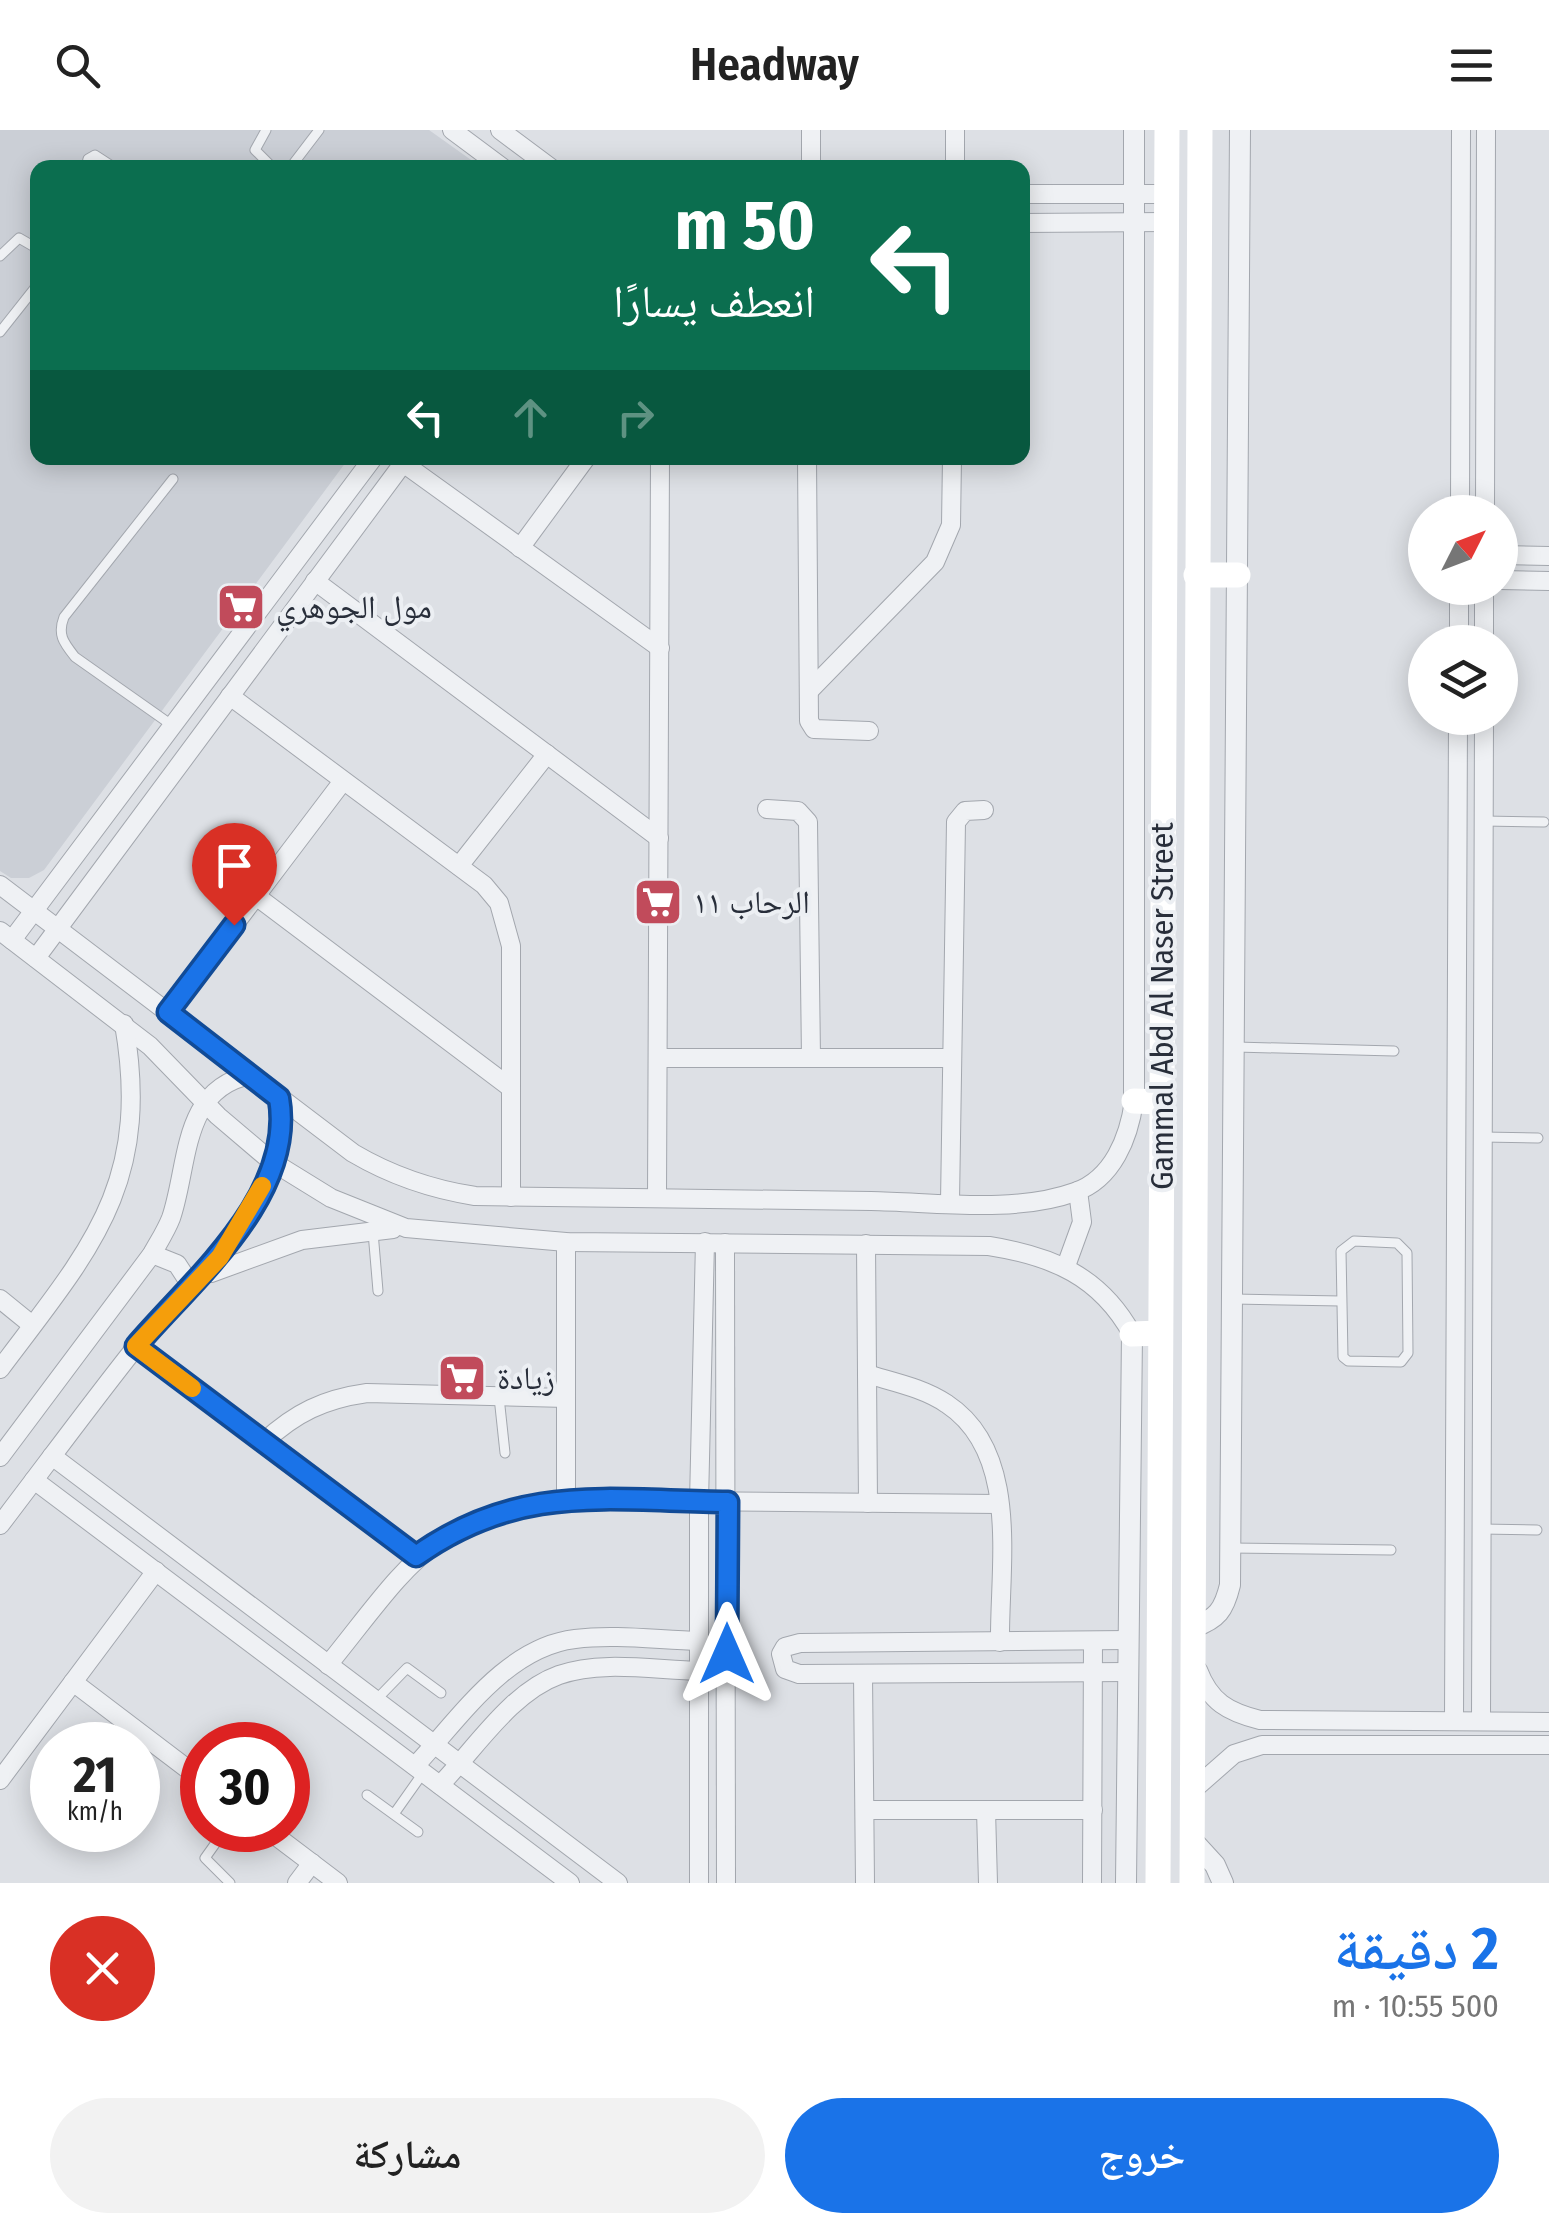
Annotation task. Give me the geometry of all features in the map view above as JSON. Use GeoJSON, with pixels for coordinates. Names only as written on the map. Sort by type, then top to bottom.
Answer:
{"type":"FeatureCollection","features":[{"type":"Feature","properties":{"kind":"main road","name":"Gammal Abd Al Naser Street"},"geometry":{"type":"LineString","coordinates":[[1158,1883],[1167,130]]}},
{"type":"Feature","properties":{"kind":"main road","name":"Gammal Abd Al Naser Street"},"geometry":{"type":"LineString","coordinates":[[1192,1883],[1200,130]]}},
{"type":"Feature","properties":{"kind":"main road"},"geometry":{"type":"LineString","coordinates":[[1196,575],[1238,576]]}},
{"type":"Feature","properties":{"kind":"main road"},"geometry":{"type":"LineString","coordinates":[[1161,750],[1198,750]]}},
{"type":"Feature","properties":{"kind":"main road"},"geometry":{"type":"LineString","coordinates":[[1164,810],[1199,810]]}},
{"type":"Feature","properties":{"kind":"main road"},"geometry":{"type":"LineString","coordinates":[[1134,1100],[1161,1102]]}},
{"type":"Feature","properties":{"kind":"main road"},"geometry":{"type":"LineString","coordinates":[[1132,1334],[1160,1333]]}},
{"type":"Feature","properties":{"kind":"street"},"geometry":{"type":"LineString","coordinates":[[452,130],[492,160]]}},
{"type":"Feature","properties":{"kind":"street"},"geometry":{"type":"LineString","coordinates":[[500,130],[540,160]]}},
{"type":"Feature","properties":{"kind":"street"},"geometry":{"type":"LineString","coordinates":[[810,130],[811,160]]}},
{"type":"Feature","properties":{"kind":"street"},"geometry":{"type":"LineString","coordinates":[[955,130],[955,160]]}},
{"type":"Feature","properties":{"kind":"street"},"geometry":{"type":"LineString","coordinates":[[0,885],[279,1098],[381,1170],[443,1191],[510,1197],[950,1202],[1019,1201],[1078,1191],[1112,1163],[1127,1133],[1134,1100],[1134,130]]}},
{"type":"Feature","properties":{"kind":"street"},"geometry":{"type":"LineString","coordinates":[[1194,1627],[1214,1620],[1226,1604],[1231,1548],[1240,130]]}},
{"type":"Feature","properties":{"kind":"street"},"geometry":{"type":"LineString","coordinates":[[1460,495],[1461,130]]}},
{"type":"Feature","properties":{"kind":"street"},"geometry":{"type":"LineString","coordinates":[[1484,495],[1486,130]]}},
{"type":"Feature","properties":{"kind":"street"},"geometry":{"type":"LineString","coordinates":[[1030,194],[1167,194]]}},
{"type":"Feature","properties":{"kind":"street"},"geometry":{"type":"LineString","coordinates":[[1030,223],[1167,222]]}},
{"type":"Feature","properties":{"kind":"street"},"geometry":{"type":"LineString","coordinates":[[368,465],[34,911],[6,936],[124,1024],[271,1160],[331,1198],[406,1228]]}},
{"type":"Feature","properties":{"kind":"street"},"geometry":{"type":"LineString","coordinates":[[36,958],[401,465]]}},
{"type":"Feature","properties":{"kind":"street"},"geometry":{"type":"LineString","coordinates":[[412,465],[660,648]]}},
{"type":"Feature","properties":{"kind":"street"},"geometry":{"type":"LineString","coordinates":[[520,548],[581,465]]}},
{"type":"Feature","properties":{"kind":"street"},"geometry":{"type":"LineString","coordinates":[[657,1198],[660,465]]}},
{"type":"Feature","properties":{"kind":"street"},"geometry":{"type":"LineString","coordinates":[[806,465],[809,691],[814,729],[869,731]]}},
{"type":"Feature","properties":{"kind":"street"},"geometry":{"type":"LineString","coordinates":[[809,691],[935,562],[951,525],[952,465]]}},
{"type":"Feature","properties":{"kind":"street"},"geometry":{"type":"LineString","coordinates":[[1460,469],[1485,468]]}},
{"type":"Feature","properties":{"kind":"street"},"geometry":{"type":"LineString","coordinates":[[1518,555],[1549,556]]}},
{"type":"Feature","properties":{"kind":"street"},"geometry":{"type":"LineString","coordinates":[[1518,580],[1549,581]]}},
{"type":"Feature","properties":{"kind":"street"},"geometry":{"type":"LineString","coordinates":[[315,581],[659,838]]}},
{"type":"Feature","properties":{"kind":"street"},"geometry":{"type":"LineString","coordinates":[[230,696],[492,894],[508,924],[510,1197]]}},
{"type":"Feature","properties":{"kind":"street"},"geometry":{"type":"LineString","coordinates":[[1454,1721],[1458,735]]}},
{"type":"Feature","properties":{"kind":"street"},"geometry":{"type":"LineString","coordinates":[[1482,1722],[1484,735]]}},
{"type":"Feature","properties":{"kind":"street"},"geometry":{"type":"LineString","coordinates":[[459,866],[547,754]]}},
{"type":"Feature","properties":{"kind":"street"},"geometry":{"type":"LineString","coordinates":[[168,1012],[343,781]]}},
{"type":"Feature","properties":{"kind":"street"},"geometry":{"type":"LineString","coordinates":[[768,810],[798,811],[808,822],[811,1058]]}},
{"type":"Feature","properties":{"kind":"street"},"geometry":{"type":"LineString","coordinates":[[950,1202],[956,822],[965,812],[984,810]]}},
{"type":"Feature","properties":{"kind":"street"},"geometry":{"type":"LineString","coordinates":[[256,896],[511,1088]]}},
{"type":"Feature","properties":{"kind":"street"},"geometry":{"type":"LineString","coordinates":[[0,1369],[92,1246],[112,1204],[126,1161],[132,1115],[132,1070],[124,1024]]}},
{"type":"Feature","properties":{"kind":"street"},"geometry":{"type":"LineString","coordinates":[[658,1058],[952,1058]]}},
{"type":"Feature","properties":{"kind":"street"},"geometry":{"type":"LineString","coordinates":[[0,1456],[152,1254],[170,1218],[184,1151],[205,1103],[224,1083],[251,1075]]}},
{"type":"Feature","properties":{"kind":"street"},"geometry":{"type":"LineString","coordinates":[[0,1525],[136,1346],[196,1282],[250,1212],[281,1130],[279,1098]]}},
{"type":"Feature","properties":{"kind":"street"},"geometry":{"type":"LineString","coordinates":[[1066,1266],[1082,1222],[1078,1191]]}},
{"type":"Feature","properties":{"kind":"street"},"geometry":{"type":"LineString","coordinates":[[196,1282],[285,1244],[373,1229],[406,1228],[566,1242],[989,1246],[1066,1266],[1105,1294],[1132,1334],[1126,1883]]}},
{"type":"Feature","properties":{"kind":"street"},"geometry":{"type":"LineString","coordinates":[[566,1242],[566,1500]]}},
{"type":"Feature","properties":{"kind":"street"},"geometry":{"type":"LineString","coordinates":[[699,1883],[699,1502],[715,1242]]}},
{"type":"Feature","properties":{"kind":"street"},"geometry":{"type":"LineString","coordinates":[[715,1242],[728,1502],[726,1883]]}},
{"type":"Feature","properties":{"kind":"street"},"geometry":{"type":"LineString","coordinates":[[866,1244],[868,1503]]}},
{"type":"Feature","properties":{"kind":"street"},"geometry":{"type":"LineString","coordinates":[[152,1254],[177,1264],[196,1282]]}},
{"type":"Feature","properties":{"kind":"street"},"geometry":{"type":"LineString","coordinates":[[0,1299],[32,1326]]}},
{"type":"Feature","properties":{"kind":"street"},"geometry":{"type":"LineString","coordinates":[[136,1346],[416,1556]]}},
{"type":"Feature","properties":{"kind":"street"},"geometry":{"type":"LineString","coordinates":[[867,1374],[946,1403],[971,1424],[989,1453],[998,1504],[1000,1642]]}},
{"type":"Feature","properties":{"kind":"street"},"geometry":{"type":"LineString","coordinates":[[264,1442],[290,1418],[340,1396],[367,1393],[566,1398]]}},
{"type":"Feature","properties":{"kind":"street"},"geometry":{"type":"LineString","coordinates":[[1455,1442],[1482,1442]]}},
{"type":"Feature","properties":{"kind":"street"},"geometry":{"type":"LineString","coordinates":[[52,1456],[618,1883]]}},
{"type":"Feature","properties":{"kind":"street"},"geometry":{"type":"LineString","coordinates":[[34,1480],[570,1883]]}},
{"type":"Feature","properties":{"kind":"street"},"geometry":{"type":"LineString","coordinates":[[328,1665],[416,1556],[486,1515],[526,1504],[566,1500],[998,1504]]}},
{"type":"Feature","properties":{"kind":"street"},"geometry":{"type":"LineString","coordinates":[[0,1780],[156,1571]]}},
{"type":"Feature","properties":{"kind":"street"},"geometry":{"type":"LineString","coordinates":[[419,1770],[434,1746],[500,1675],[547,1646],[588,1638],[699,1641]]}},
{"type":"Feature","properties":{"kind":"street"},"geometry":{"type":"LineString","coordinates":[[1128,1640],[800,1643],[785,1648],[781,1654],[785,1670],[792,1674],[1128,1672]]}},
{"type":"Feature","properties":{"kind":"street"},"geometry":{"type":"LineString","coordinates":[[1092,1883],[1093,1641]]}},
{"type":"Feature","properties":{"kind":"street"},"geometry":{"type":"LineString","coordinates":[[1194,1661],[1207,1693],[1231,1712],[1260,1720],[1549,1722]]}},
{"type":"Feature","properties":{"kind":"street"},"geometry":{"type":"LineString","coordinates":[[440,1785],[523,1696],[560,1674],[602,1668],[699,1671]]}},
{"type":"Feature","properties":{"kind":"street"},"geometry":{"type":"LineString","coordinates":[[864,1674],[865,1883]]}},
{"type":"Feature","properties":{"kind":"street"},"geometry":{"type":"LineString","coordinates":[[73,1682],[126,1722]]}},
{"type":"Feature","properties":{"kind":"street"},"geometry":{"type":"LineString","coordinates":[[1193,1790],[1234,1754],[1262,1746],[1549,1745]]}},
{"type":"Feature","properties":{"kind":"street"},"geometry":{"type":"LineString","coordinates":[[160,1748],[180,1763]]}},
{"type":"Feature","properties":{"kind":"street"},"geometry":{"type":"LineString","coordinates":[[864,1810],[1093,1810]]}},
{"type":"Feature","properties":{"kind":"street"},"geometry":{"type":"LineString","coordinates":[[986,1810],[988,1883]]}},
{"type":"Feature","properties":{"kind":"street"},"geometry":{"type":"LineString","coordinates":[[1192,1841],[1215,1865],[1223,1883]]}},
{"type":"Feature","properties":{"kind":"street"},"geometry":{"type":"LineString","coordinates":[[297,1852],[338,1883]]}},
{"type":"Feature","properties":{"kind":"street"},"geometry":{"type":"LineString","coordinates":[[297,1883],[312,1863]]}},
{"type":"Feature","properties":{"kind":"lane"},"geometry":{"type":"LineString","coordinates":[[266,130],[256,150],[266,160]]}},
{"type":"Feature","properties":{"kind":"lane"},"geometry":{"type":"LineString","coordinates":[[296,160],[319,130]]}},
{"type":"Feature","properties":{"kind":"lane"},"geometry":{"type":"LineString","coordinates":[[0,256],[19,238],[30,244]]}},
{"type":"Feature","properties":{"kind":"lane"},"geometry":{"type":"LineString","coordinates":[[0,332],[30,294]]}},
{"type":"Feature","properties":{"kind":"lane"},"geometry":{"type":"LineString","coordinates":[[172,479],[64,617],[60,628],[63,643],[75,657],[173,726]]}},
{"type":"Feature","properties":{"kind":"lane"},"geometry":{"type":"LineString","coordinates":[[1484,821],[1544,822]]}},
{"type":"Feature","properties":{"kind":"lane"},"geometry":{"type":"LineString","coordinates":[[1236,1047],[1394,1051]]}},
{"type":"Feature","properties":{"kind":"lane"},"geometry":{"type":"LineString","coordinates":[[1483,1137],[1538,1138]]}},
{"type":"Feature","properties":{"kind":"lane"},"geometry":{"type":"LineString","coordinates":[[373,1229],[378,1292]]}},
{"type":"Feature","properties":{"kind":"lane"},"geometry":{"type":"LineString","coordinates":[[1354,1241],[1404,1246],[1405,1359],[1348,1361],[1343,1356],[1340,1301],[1340,1251],[1345,1245],[1354,1241]]}},
{"type":"Feature","properties":{"kind":"lane"},"geometry":{"type":"LineString","coordinates":[[1234,1299],[1340,1301]]}},
{"type":"Feature","properties":{"kind":"lane"},"geometry":{"type":"LineString","coordinates":[[499,1397],[506,1453]]}},
{"type":"Feature","properties":{"kind":"lane"},"geometry":{"type":"LineString","coordinates":[[1482,1529],[1537,1530]]}},
{"type":"Feature","properties":{"kind":"lane"},"geometry":{"type":"LineString","coordinates":[[1231,1548],[1390,1550]]}},
{"type":"Feature","properties":{"kind":"lane"},"geometry":{"type":"LineString","coordinates":[[376,1701],[407,1668],[441,1693]]}},
{"type":"Feature","properties":{"kind":"lane"},"geometry":{"type":"LineString","coordinates":[[394,1814],[419,1770]]}},
{"type":"Feature","properties":{"kind":"lane"},"geometry":{"type":"LineString","coordinates":[[368,1795],[418,1832]]}},
{"type":"Feature","properties":{"kind":"lane"},"geometry":{"type":"LineString","coordinates":[[209,1852],[205,1858],[230,1883]]}},
{"type":"Feature","properties":{"kind":"shaded area"},"geometry":{"type":"Polygon","coordinates":[[[0,130],[429,130],[471,160],[30,160],[30,465],[344,465],[44,870],[29,878],[11,878],[0,871],[0,130]]]}},
{"type":"Feature","properties":{"kind":"slow traffic"},"geometry":{"type":"LineString","coordinates":[[192,1388],[136,1346],[220,1257],[262,1186]]}},
{"type":"Feature","properties":{"kind":"place","name":"مول الجوهري"},"geometry":{"type":"Point","coordinates":[241,607]}},
{"type":"Feature","properties":{"kind":"place","name":"الرحاب ١١"},"geometry":{"type":"Point","coordinates":[658,902]}},
{"type":"Feature","properties":{"kind":"place","name":"زيادة"},"geometry":{"type":"Point","coordinates":[462,1378]}},
{"type":"Feature","properties":{"kind":"route"},"geometry":{"type":"LineString","coordinates":[[234,925],[168,1012],[279,1098],[281,1130],[262,1187],[236,1235],[136,1346],[416,1556],[486,1515],[526,1504],[566,1500],[728,1502],[727,1654]]}}]}
